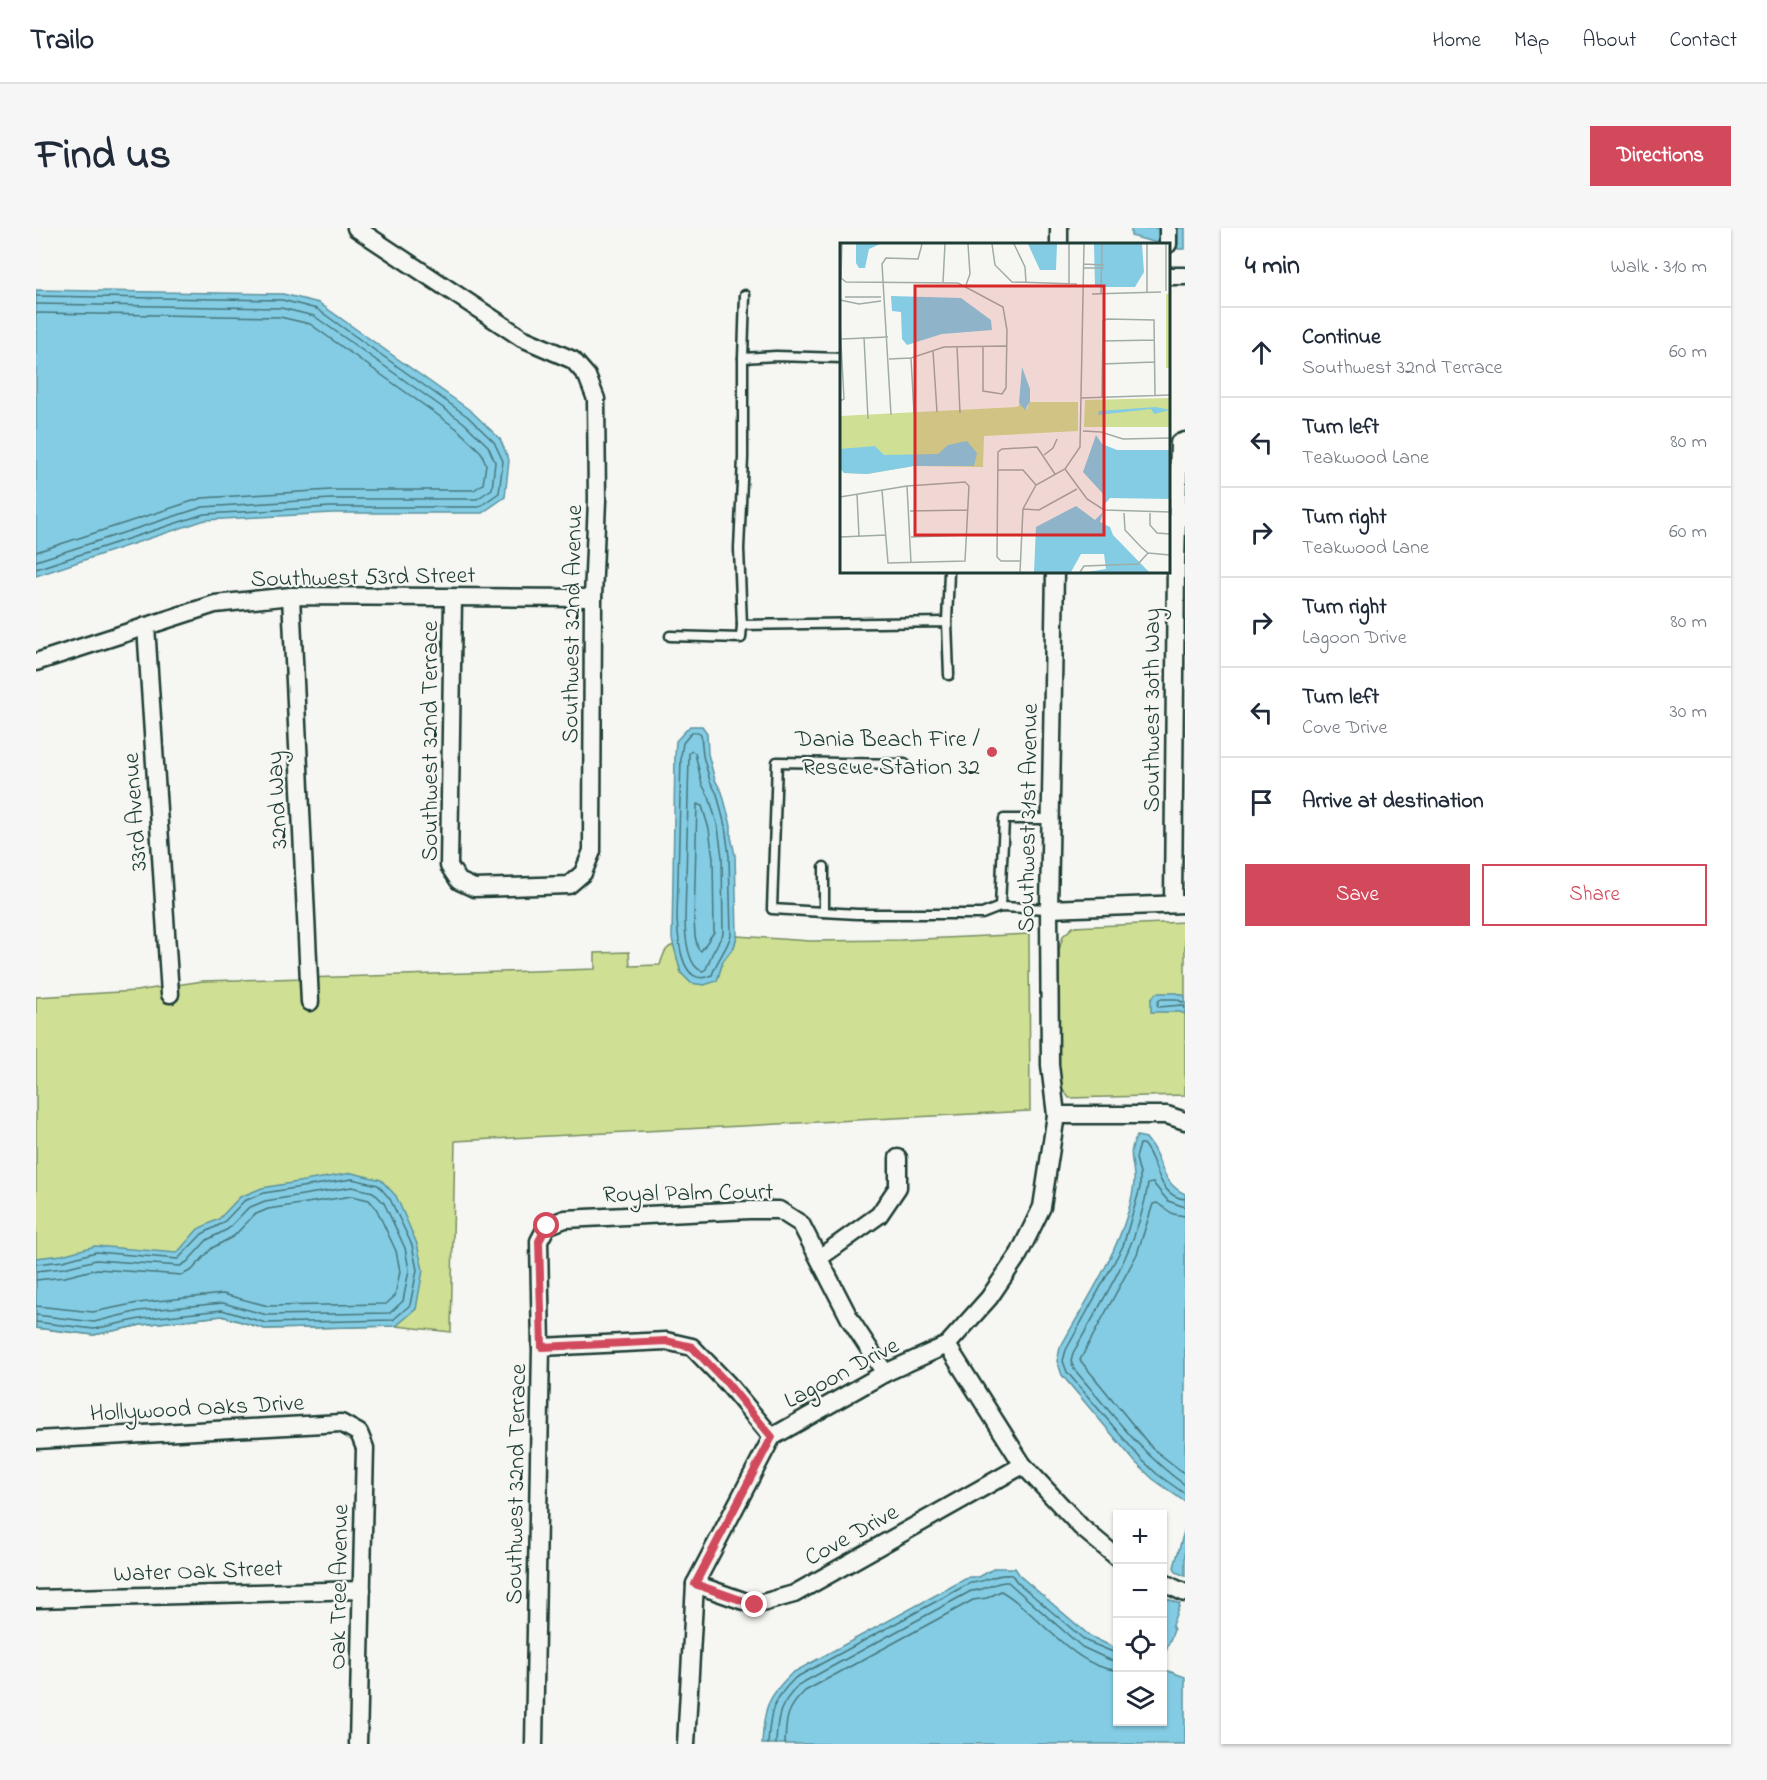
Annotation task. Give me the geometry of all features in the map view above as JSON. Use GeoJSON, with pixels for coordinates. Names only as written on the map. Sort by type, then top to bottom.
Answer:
{"type":"FeatureCollection","features":[{"type":"Feature","properties":{"kind":"street","name":"Southwest 32nd Avenue"},"geometry":{"type":"LineString","coordinates":[[356,228],[522,338],[573,360],[587,376],[596,399],[597,500],[593,597],[592,851],[583,873],[569,885],[474,888],[459,881]]}},
{"type":"Feature","properties":{"kind":"street","name":"Southwest 30th Way"},"geometry":{"type":"LineString","coordinates":[[1179,904],[1182,442]]}},
{"type":"Feature","properties":{"kind":"street","name":"Southwest 31st Avenue"},"geometry":{"type":"LineString","coordinates":[[1050,1065],[1049,909],[1055,573]]}},
{"type":"Feature","properties":{"kind":"street","name":"Southwest 53rd Street"},"geometry":{"type":"LineString","coordinates":[[36,662],[215,604],[291,596],[593,597]]}},
{"type":"Feature","properties":{"kind":"street","name":"32nd Way"},"geometry":{"type":"LineString","coordinates":[[291,596],[310,1002]]}},
{"type":"Feature","properties":{"kind":"street","name":"Southwest 32nd Terrace"},"geometry":{"type":"LineString","coordinates":[[453,598],[449,866],[459,881]]}},
{"type":"Feature","properties":{"kind":"street","name":"33rd Avenue"},"geometry":{"type":"LineString","coordinates":[[146,626],[170,994]]}},
{"type":"Feature","properties":{"kind":"street"},"geometry":{"type":"LineString","coordinates":[[1049,909],[1179,904]]}},
{"type":"Feature","properties":{"kind":"street","name":"Lagoon Drive"},"geometry":{"type":"LineString","coordinates":[[686,1744],[695,1584],[772,1437],[885,1373],[947,1346],[989,1298],[1019,1254],[1042,1207],[1056,1115],[1050,1065]]}},
{"type":"Feature","properties":{"kind":"street"},"geometry":{"type":"LineString","coordinates":[[1056,1115],[1167,1115],[1185,1121]]}},
{"type":"Feature","properties":{"kind":"street"},"geometry":{"type":"LineString","coordinates":[[819,1258],[879,1215],[898,1187],[898,1158]]}},
{"type":"Feature","properties":{"kind":"street","name":"Royal Palm Court"},"geometry":{"type":"LineString","coordinates":[[547,1226],[565,1219],[749,1209],[779,1210],[801,1224],[851,1322],[885,1373]]}},
{"type":"Feature","properties":{"kind":"street","name":"Southwest 32nd Terrace"},"geometry":{"type":"LineString","coordinates":[[534,1744],[542,1347],[539,1241],[547,1226]]}},
{"type":"Feature","properties":{"kind":"street"},"geometry":{"type":"LineString","coordinates":[[542,1347],[666,1341],[692,1347],[727,1383],[772,1437]]}},
{"type":"Feature","properties":{"kind":"street"},"geometry":{"type":"LineString","coordinates":[[947,1346],[1023,1466],[1081,1527],[1113,1554]]}},
{"type":"Feature","properties":{"kind":"street","name":"Hollywood Oaks Drive"},"geometry":{"type":"LineString","coordinates":[[36,1440],[341,1423],[359,1433]]}},
{"type":"Feature","properties":{"kind":"street","name":"Oak Tree Avenue"},"geometry":{"type":"LineString","coordinates":[[358,1744],[365,1448],[359,1433]]}},
{"type":"Feature","properties":{"kind":"street","name":"Cove Drive"},"geometry":{"type":"LineString","coordinates":[[695,1584],[755,1605],[794,1594],[1023,1466]]}},
{"type":"Feature","properties":{"kind":"street"},"geometry":{"type":"LineString","coordinates":[[1167,1584],[1185,1593]]}},
{"type":"Feature","properties":{"kind":"street","name":"Water Oak Street"},"geometry":{"type":"LineString","coordinates":[[36,1599],[362,1590]]}},
{"type":"Feature","properties":{"kind":"lane"},"geometry":{"type":"LineString","coordinates":[[670,636],[741,638],[739,549],[743,458],[745,294]]}},
{"type":"Feature","properties":{"kind":"lane"},"geometry":{"type":"LineString","coordinates":[[744,358],[776,356],[840,358]]}},
{"type":"Feature","properties":{"kind":"lane"},"geometry":{"type":"LineString","coordinates":[[949,573],[947,622],[949,675]]}},
{"type":"Feature","properties":{"kind":"lane"},"geometry":{"type":"LineString","coordinates":[[742,625],[947,622]]}},
{"type":"Feature","properties":{"kind":"lane"},"geometry":{"type":"LineString","coordinates":[[905,764],[777,762],[772,909],[857,914],[982,914],[1000,907],[1049,909]]}},
{"type":"Feature","properties":{"kind":"lane"},"geometry":{"type":"LineString","coordinates":[[1000,907],[1004,819],[1050,819]]}},
{"type":"Feature","properties":{"kind":"lane"},"geometry":{"type":"LineString","coordinates":[[824,867],[824,912]]}},
{"type":"Feature","properties":{"kind":"green space"},"geometry":{"type":"Polygon","coordinates":[[[1185,922],[1185,1095],[1069,1098],[1062,1088],[1058,1072],[1059,950],[1063,936],[1073,927],[1185,922]]]}},
{"type":"Feature","properties":{"kind":"green space"},"geometry":{"type":"Polygon","coordinates":[[[1029,934],[1030,1111],[455,1141],[451,1332],[396,1326],[265,1329],[222,1316],[141,1325],[94,1335],[36,1328],[36,997],[136,991],[203,981],[595,969],[595,953],[629,952],[630,966],[660,965],[666,950],[674,945],[681,973],[717,981],[723,961],[734,947],[737,936],[810,941],[901,940],[1029,934]]]}},
{"type":"Feature","properties":{"kind":"water"},"geometry":{"type":"Polygon","coordinates":[[[1131,228],[1185,228],[1185,249],[1170,247],[1170,243],[1157,243],[1131,236],[1131,228]]]}},
{"type":"Feature","properties":{"kind":"water"},"geometry":{"type":"Polygon","coordinates":[[[36,290],[283,294],[319,303],[471,411],[500,439],[509,460],[505,497],[482,513],[332,513],[205,520],[36,576],[36,290]]]}},
{"type":"Feature","properties":{"kind":"water"},"geometry":{"type":"Polygon","coordinates":[[[690,726],[702,726],[707,733],[708,754],[731,825],[735,855],[737,936],[734,947],[723,961],[717,981],[704,985],[691,983],[681,973],[672,939],[676,741],[690,726]]]}},
{"type":"Feature","properties":{"kind":"water"},"geometry":{"type":"Polygon","coordinates":[[[1156,993],[1177,993],[1185,996],[1185,1014],[1151,1012],[1151,999],[1156,993]]]}},
{"type":"Feature","properties":{"kind":"water"},"geometry":{"type":"Polygon","coordinates":[[[1137,1136],[1146,1138],[1170,1183],[1185,1194],[1185,1502],[1153,1479],[1136,1463],[1062,1375],[1057,1361],[1060,1348],[1098,1282],[1122,1230],[1133,1190],[1131,1152],[1137,1136]]]}},
{"type":"Feature","properties":{"kind":"water"},"geometry":{"type":"Polygon","coordinates":[[[352,1173],[381,1180],[396,1196],[417,1244],[423,1270],[416,1309],[396,1326],[265,1329],[222,1316],[141,1325],[94,1335],[36,1328],[36,1258],[62,1255],[95,1246],[177,1253],[198,1229],[219,1219],[240,1197],[262,1188],[352,1173]]]}},
{"type":"Feature","properties":{"kind":"water"},"geometry":{"type":"Polygon","coordinates":[[[1185,1528],[1185,1576],[1176,1572],[1174,1567],[1185,1528]]]}},
{"type":"Feature","properties":{"kind":"water"},"geometry":{"type":"Polygon","coordinates":[[[995,1568],[1015,1568],[1021,1577],[1090,1636],[1113,1647],[1113,1726],[1167,1726],[1167,1670],[1185,1677],[1185,1744],[762,1744],[768,1705],[792,1673],[969,1577],[979,1577],[995,1568]]]}},
{"type":"Feature","properties":{"kind":"water"},"geometry":{"type":"Polygon","coordinates":[[[1167,1599],[1180,1604],[1172,1625],[1174,1630],[1167,1648],[1167,1599]]]}},
{"type":"Feature","properties":{"kind":"place","name":"Dania Beach Fire / Rescue Station 32"},"geometry":{"type":"Point","coordinates":[992,752]}},
{"type":"Feature","properties":{"kind":"route"},"geometry":{"type":"LineString","coordinates":[[547,1226],[539,1241],[542,1347],[666,1341],[692,1347],[727,1383],[772,1437],[695,1584],[755,1605]]}}]}
